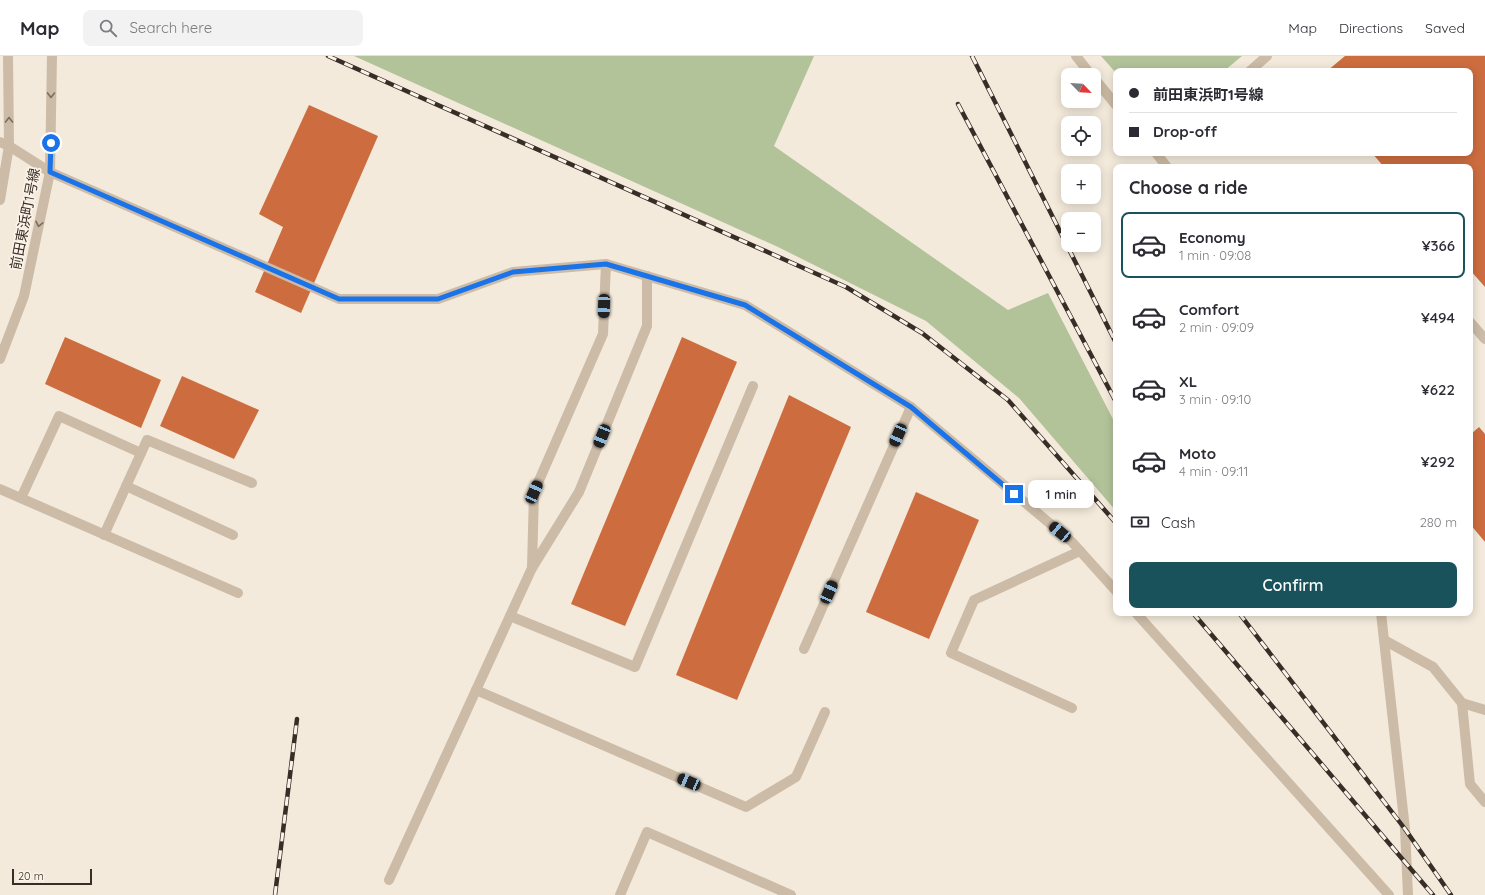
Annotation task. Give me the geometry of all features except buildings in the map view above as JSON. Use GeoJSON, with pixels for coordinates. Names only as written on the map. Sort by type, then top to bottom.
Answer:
{"type":"FeatureCollection","features":[{"type":"Feature","properties":{"kind":"street","name":"前田東浜町1号線"},"geometry":{"type":"LineString","coordinates":[[0,200],[8,56]]}},
{"type":"Feature","properties":{"kind":"street","name":"前田東浜町1号線"},"geometry":{"type":"LineString","coordinates":[[0,360],[24,296],[50,172],[52,56]]}},
{"type":"Feature","properties":{"kind":"street"},"geometry":{"type":"LineString","coordinates":[[1076,56],[1085,68]]}},
{"type":"Feature","properties":{"kind":"street"},"geometry":{"type":"LineString","coordinates":[[1253,68],[1267,56]]}},
{"type":"Feature","properties":{"kind":"street"},"geometry":{"type":"LineString","coordinates":[[1101,87],[1113,101]]}},
{"type":"Feature","properties":{"kind":"street"},"geometry":{"type":"LineString","coordinates":[[4,144],[50,172],[339,299],[438,299],[513,272],[606,264],[745,305],[911,407],[1072,542],[1113,587]]}},
{"type":"Feature","properties":{"kind":"street"},"geometry":{"type":"LineString","coordinates":[[1158,156],[1165,164]]}},
{"type":"Feature","properties":{"kind":"street"},"geometry":{"type":"LineString","coordinates":[[532,568],[534,492],[603,334],[606,264]]}},
{"type":"Feature","properties":{"kind":"street"},"geometry":{"type":"LineString","coordinates":[[389,880],[532,568],[579,492],[647,326],[647,276]]}},
{"type":"Feature","properties":{"kind":"street"},"geometry":{"type":"LineString","coordinates":[[1473,325],[1485,339]]}},
{"type":"Feature","properties":{"kind":"street"},"geometry":{"type":"LineString","coordinates":[[510,616],[635,667],[753,386]]}},
{"type":"Feature","properties":{"kind":"street"},"geometry":{"type":"LineString","coordinates":[[804,649],[911,407]]}},
{"type":"Feature","properties":{"kind":"street"},"geometry":{"type":"LineString","coordinates":[[21,498],[59,416],[141,453]]}},
{"type":"Feature","properties":{"kind":"street"},"geometry":{"type":"LineString","coordinates":[[104,535],[147,440],[252,484]]}},
{"type":"Feature","properties":{"kind":"street"},"geometry":{"type":"LineString","coordinates":[[126,486],[233,535]]}},
{"type":"Feature","properties":{"kind":"street"},"geometry":{"type":"LineString","coordinates":[[0,489],[238,594]]}},
{"type":"Feature","properties":{"kind":"street"},"geometry":{"type":"LineString","coordinates":[[1072,708],[951,653],[974,600],[1080,551]]}},
{"type":"Feature","properties":{"kind":"street"},"geometry":{"type":"LineString","coordinates":[[1139,616],[1389,895]]}},
{"type":"Feature","properties":{"kind":"street"},"geometry":{"type":"LineString","coordinates":[[1381,616],[1405,829],[1408,895]]}},
{"type":"Feature","properties":{"kind":"street"},"geometry":{"type":"LineString","coordinates":[[1384,640],[1433,667],[1462,703],[1470,784],[1485,802]]}},
{"type":"Feature","properties":{"kind":"street"},"geometry":{"type":"LineString","coordinates":[[476,690],[746,807],[796,777],[825,712]]}},
{"type":"Feature","properties":{"kind":"street"},"geometry":{"type":"LineString","coordinates":[[1462,703],[1485,710]]}},
{"type":"Feature","properties":{"kind":"street"},"geometry":{"type":"LineString","coordinates":[[620,895],[648,832],[790,895]]}},
{"type":"Feature","properties":{"kind":"green space"},"geometry":{"type":"Polygon","coordinates":[[[354,56],[814,56],[774,146],[1008,310],[1048,293],[1113,419],[1113,508],[1019,398],[926,321],[778,247],[354,56]]]}},
{"type":"Feature","properties":{"kind":"green space"},"geometry":{"type":"Polygon","coordinates":[[[1101,56],[1242,56],[1228,68],[1113,68],[1113,70],[1101,56]]]}},
{"type":"Feature","properties":{"kind":"railway"},"geometry":{"type":"LineString","coordinates":[[328,56],[846,287],[922,333],[1008,400],[1113,520]]}},
{"type":"Feature","properties":{"kind":"railway"},"geometry":{"type":"LineString","coordinates":[[972,56],[1113,337]]}},
{"type":"Feature","properties":{"kind":"railway"},"geometry":{"type":"LineString","coordinates":[[958,104],[1113,396]]}},
{"type":"Feature","properties":{"kind":"railway"},"geometry":{"type":"LineString","coordinates":[[1196,616],[1433,895]]}},
{"type":"Feature","properties":{"kind":"railway"},"geometry":{"type":"LineString","coordinates":[[1241,616],[1405,829],[1451,895]]}},
{"type":"Feature","properties":{"kind":"railway"},"geometry":{"type":"LineString","coordinates":[[275,895],[297,719]]}},
{"type":"Feature","properties":{"kind":"route"},"geometry":{"type":"LineString","coordinates":[[51,143],[50,172],[339,299],[438,299],[513,272],[606,264],[745,305],[911,407],[1014,494]]}}]}
